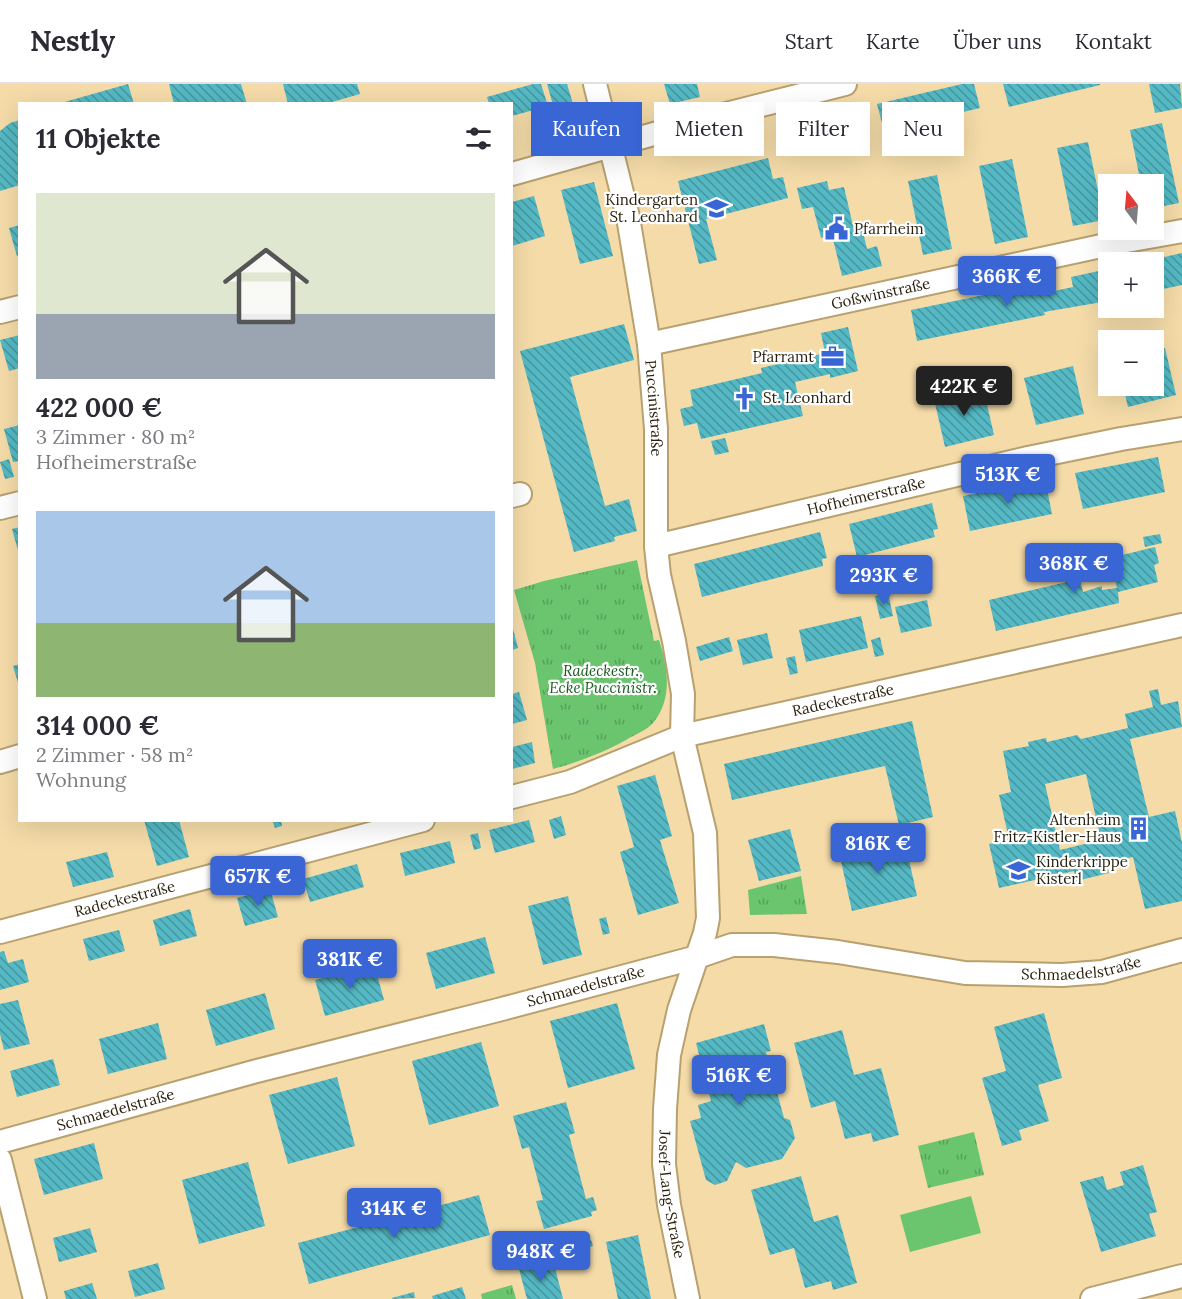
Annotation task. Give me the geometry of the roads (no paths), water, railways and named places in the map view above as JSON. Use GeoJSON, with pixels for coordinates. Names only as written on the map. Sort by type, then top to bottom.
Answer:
{"type":"FeatureCollection","features":[{"type":"Feature","properties":{"kind":"street","name":"Puccinistraße"},"geometry":{"type":"LineString","coordinates":[[595,84],[600,102]]}},
{"type":"Feature","properties":{"kind":"street"},"geometry":{"type":"LineString","coordinates":[[642,139],[714,117],[845,84]]}},
{"type":"Feature","properties":{"kind":"street"},"geometry":{"type":"LineString","coordinates":[[513,174],[581,156]]}},
{"type":"Feature","properties":{"kind":"street","name":"Puccinistraße"},"geometry":{"type":"LineString","coordinates":[[613,156],[634,243],[649,344],[656,429],[656,546],[659,575],[683,694],[682,736]]}},
{"type":"Feature","properties":{"kind":"street","name":"Goßwinstraße"},"geometry":{"type":"LineString","coordinates":[[649,344],[1182,231]]}},
{"type":"Feature","properties":{"kind":"street"},"geometry":{"type":"LineString","coordinates":[[0,312],[18,308]]}},
{"type":"Feature","properties":{"kind":"street","name":"Hofheimerstraße"},"geometry":{"type":"LineString","coordinates":[[656,546],[1028,458],[1182,429]]}},
{"type":"Feature","properties":{"kind":"street"},"geometry":{"type":"LineString","coordinates":[[0,508],[18,504]]}},
{"type":"Feature","properties":{"kind":"street","name":"Radeckestraße"},"geometry":{"type":"LineString","coordinates":[[513,797],[570,782],[682,736],[1182,625]]}},
{"type":"Feature","properties":{"kind":"street","name":"Josef-Lang-Straße"},"geometry":{"type":"LineString","coordinates":[[682,736],[705,833],[708,918],[679,1010],[669,1055],[665,1109],[664,1164],[669,1205],[688,1299]]}},
{"type":"Feature","properties":{"kind":"street"},"geometry":{"type":"LineString","coordinates":[[0,762],[18,757]]}},
{"type":"Feature","properties":{"kind":"street","name":"Radeckestraße"},"geometry":{"type":"LineString","coordinates":[[0,932],[415,822]]}},
{"type":"Feature","properties":{"kind":"street","name":"Schmaedelstraße"},"geometry":{"type":"LineString","coordinates":[[0,1143],[253,1071],[421,1030],[697,957],[732,945],[774,945],[838,951],[965,973],[1062,975],[1102,972],[1182,950]]}},
{"type":"Feature","properties":{"kind":"street"},"geometry":{"type":"LineString","coordinates":[[0,1160],[35,1299]]}},
{"type":"Feature","properties":{"kind":"street"},"geometry":{"type":"LineString","coordinates":[[1092,1299],[1182,1276]]}},
{"type":"Feature","properties":{"kind":"place","name":"Kindergarten St. Leonhard"},"geometry":{"type":"Point","coordinates":[716,209]}},
{"type":"Feature","properties":{"kind":"place","name":"Pfarrheim"},"geometry":{"type":"Point","coordinates":[836,229]}},
{"type":"Feature","properties":{"kind":"place","name":"Pfarramt"},"geometry":{"type":"Point","coordinates":[832,357]}},
{"type":"Feature","properties":{"kind":"place","name":"St. Leonhard"},"geometry":{"type":"Point","coordinates":[745,398]}},
{"type":"Feature","properties":{"kind":"place","name":"Altenheim Fritz-Kistler-Haus"},"geometry":{"type":"Point","coordinates":[1139,829]}},
{"type":"Feature","properties":{"kind":"place","name":"Kinderkrippe Kisterl"},"geometry":{"type":"Point","coordinates":[1018,871]}},
{"type":"Feature","properties":{"kind":"park label","name":"Radeckestr., Ecke Puccinistr."},"geometry":{"type":"Point","coordinates":[603,680]}}]}
